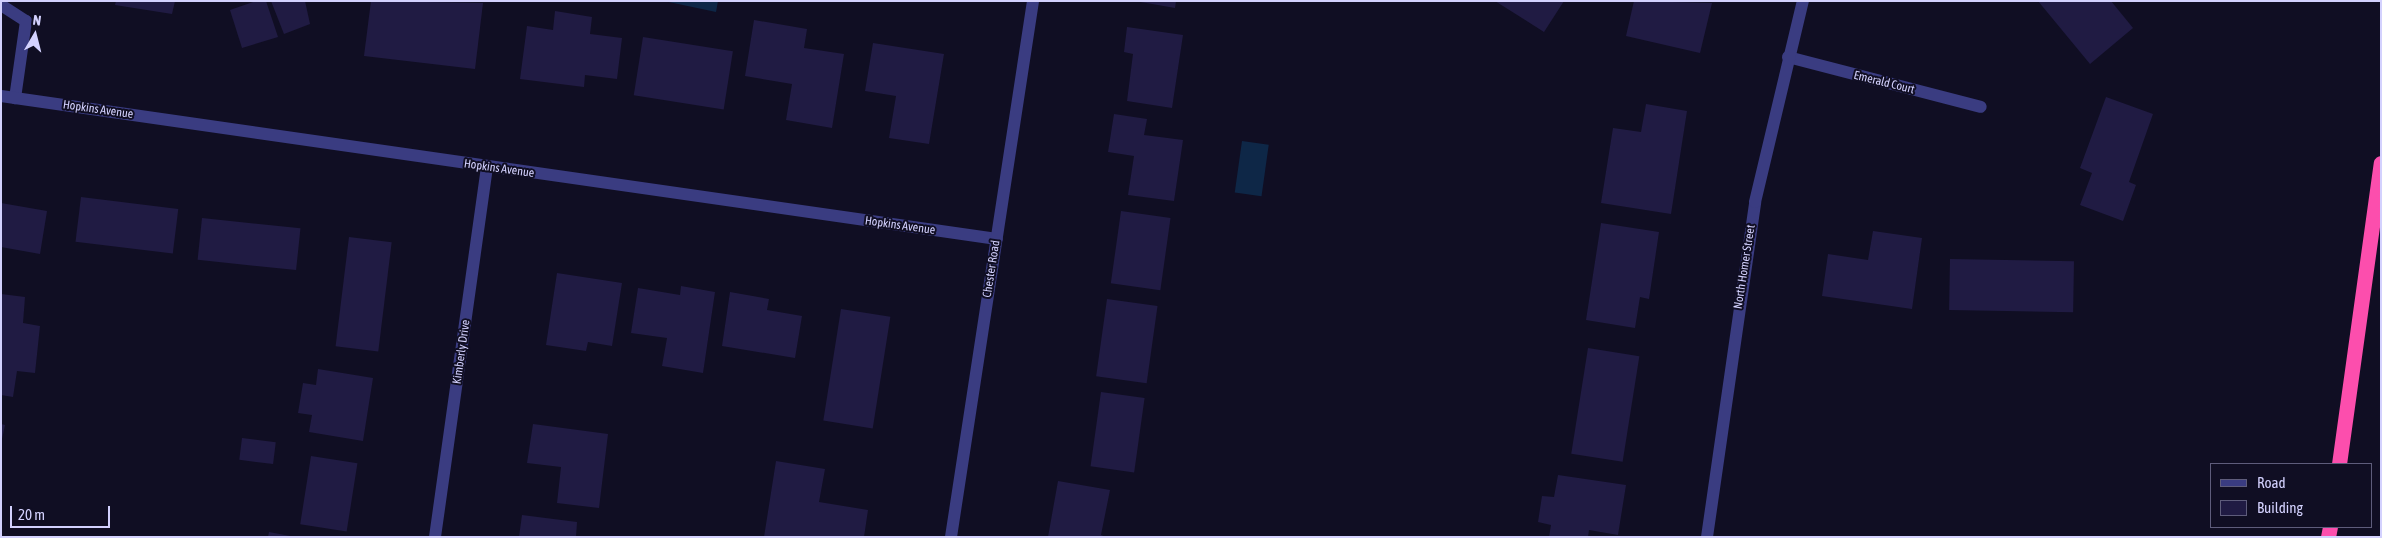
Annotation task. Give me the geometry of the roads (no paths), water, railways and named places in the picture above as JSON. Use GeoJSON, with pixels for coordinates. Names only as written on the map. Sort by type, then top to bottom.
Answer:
{"type":"FeatureCollection","features":[{"type":"Feature","properties":{"kind":"highway"},"geometry":{"type":"LineString","coordinates":[[2339,463],[2381,164]]}},
{"type":"Feature","properties":{"kind":"street","name":"Chester Road"},"geometry":{"type":"LineString","coordinates":[[951,537],[1033,1]]}},
{"type":"Feature","properties":{"kind":"street","name":"North Homer Street"},"geometry":{"type":"LineString","coordinates":[[1707,537],[1755,202],[1788,57],[1803,1]]}},
{"type":"Feature","properties":{"kind":"street"},"geometry":{"type":"LineString","coordinates":[[1,5],[26,21],[15,98]]}},
{"type":"Feature","properties":{"kind":"street","name":"Emerald Court"},"geometry":{"type":"LineString","coordinates":[[1788,57],[1981,107]]}},
{"type":"Feature","properties":{"kind":"street","name":"Hopkins Avenue"},"geometry":{"type":"LineString","coordinates":[[1,96],[487,168],[997,239]]}},
{"type":"Feature","properties":{"kind":"street","name":"Kimberly Drive"},"geometry":{"type":"LineString","coordinates":[[435,537],[487,168]]}},
{"type":"Feature","properties":{"kind":"water"},"geometry":{"type":"Polygon","coordinates":[[[664,1],[718,1],[716,12],[664,1]]]}},
{"type":"Feature","properties":{"kind":"water"},"geometry":{"type":"Polygon","coordinates":[[[1242,141],[1269,145],[1262,196],[1235,192],[1242,141]]]}}]}
